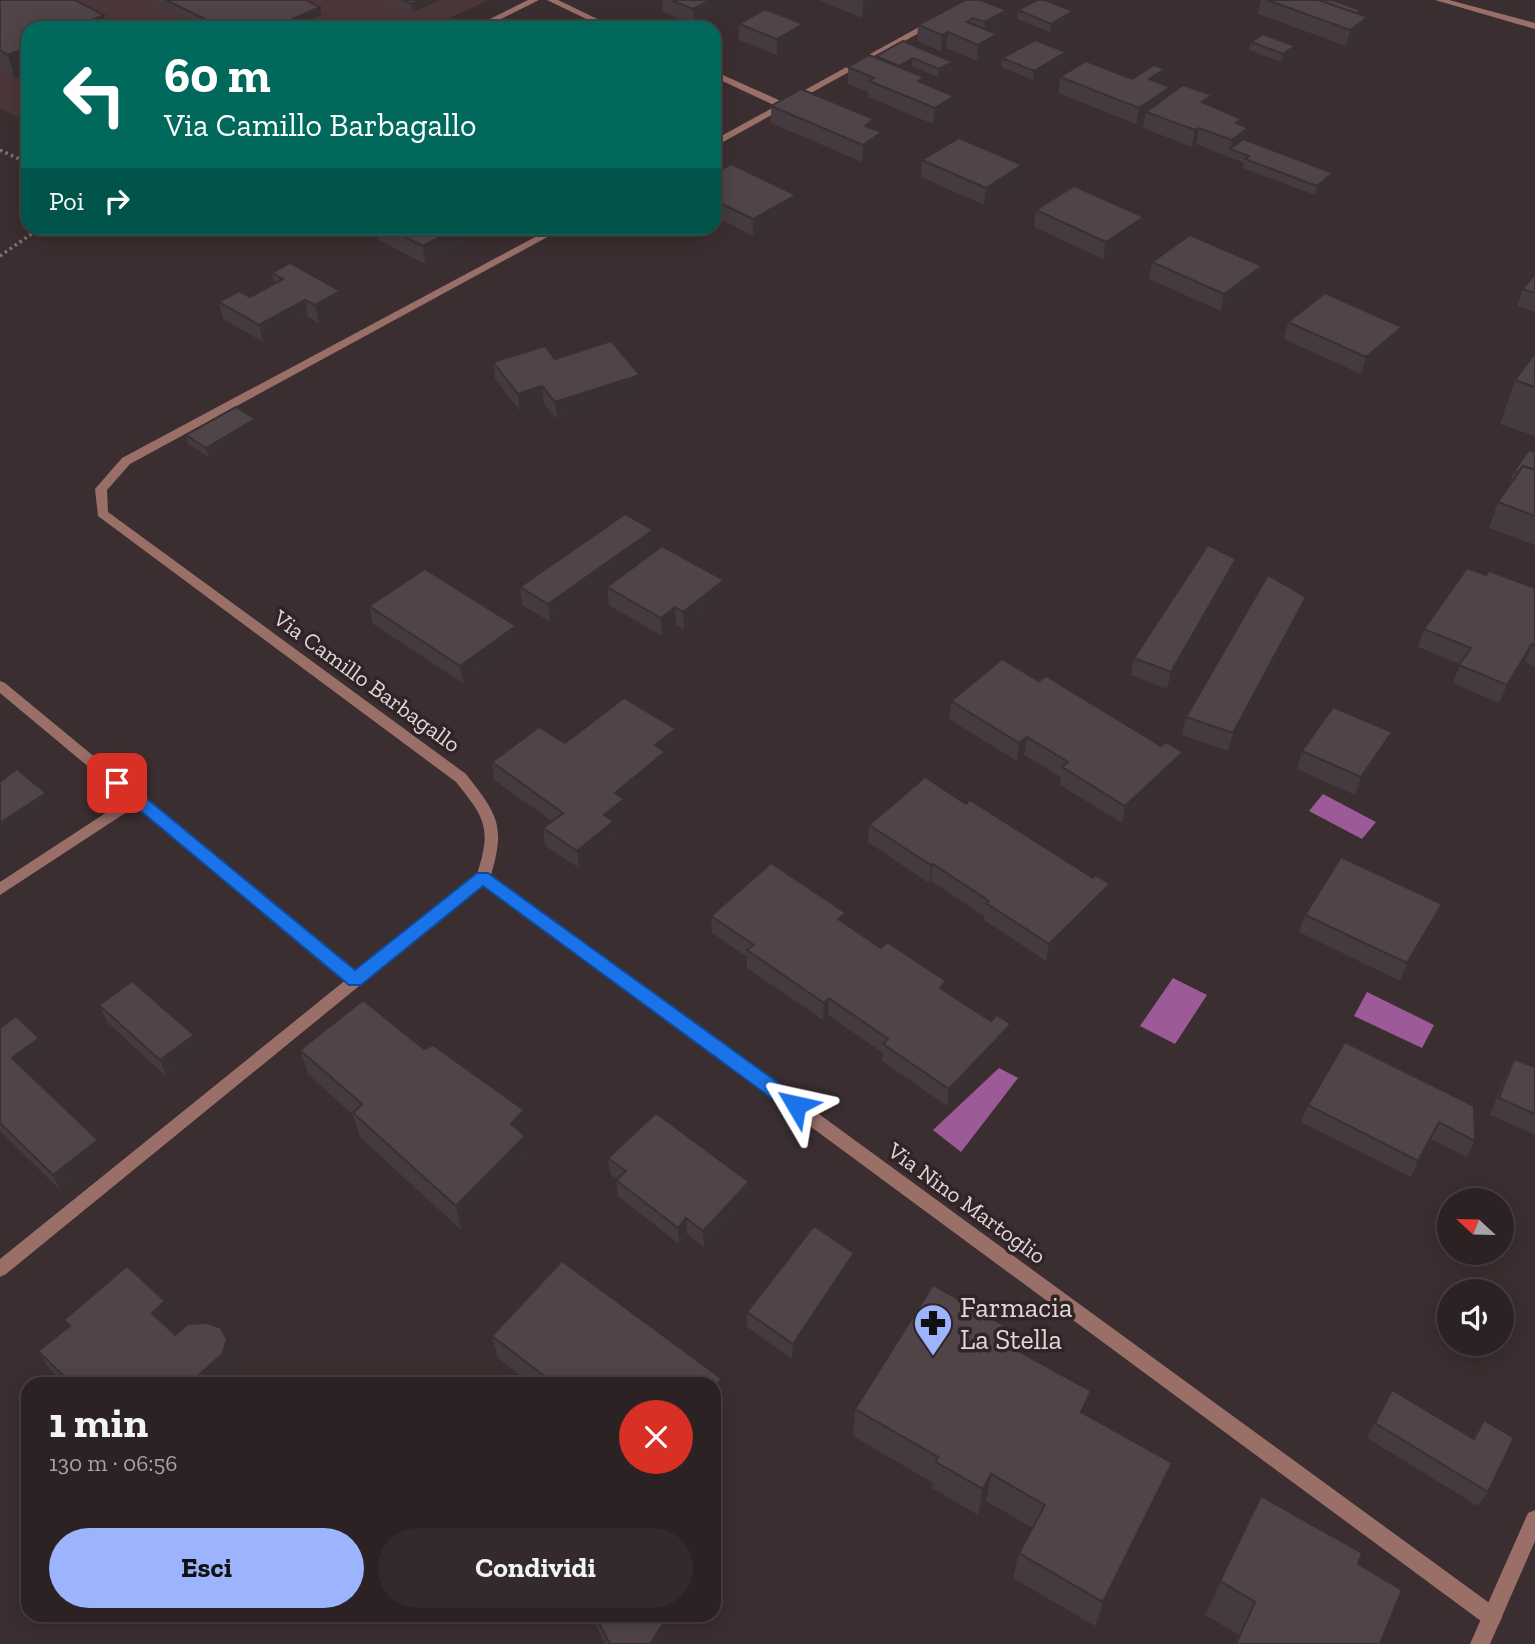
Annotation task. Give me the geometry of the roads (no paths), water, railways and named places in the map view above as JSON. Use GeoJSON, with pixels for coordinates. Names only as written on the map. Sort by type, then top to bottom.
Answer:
{"type":"FeatureCollection","features":[{"type":"Feature","properties":{"kind":"street"},"geometry":{"type":"LineString","coordinates":[[490,21],[535,0]]}},
{"type":"Feature","properties":{"kind":"street"},"geometry":{"type":"LineString","coordinates":[[551,0],[597,21]]}},
{"type":"Feature","properties":{"kind":"street"},"geometry":{"type":"LineString","coordinates":[[1439,0],[1535,26]]}},
{"type":"Feature","properties":{"kind":"street"},"geometry":{"type":"LineString","coordinates":[[721,140],[938,20]]}},
{"type":"Feature","properties":{"kind":"street"},"geometry":{"type":"LineString","coordinates":[[721,77],[784,106]]}},
{"type":"Feature","properties":{"kind":"street","name":"Via Camillo Barbagallo"},"geometry":{"type":"LineString","coordinates":[[483,877],[492,850],[490,816],[461,778],[102,513],[101,489],[126,461],[546,235]]}},
{"type":"Feature","properties":{"kind":"street"},"geometry":{"type":"LineString","coordinates":[[0,686],[355,980]]}},
{"type":"Feature","properties":{"kind":"street"},"geometry":{"type":"LineString","coordinates":[[0,889],[137,799]]}},
{"type":"Feature","properties":{"kind":"street"},"geometry":{"type":"LineString","coordinates":[[0,1269],[483,877]]}},
{"type":"Feature","properties":{"kind":"street","name":"Via Nino Martoglio"},"geometry":{"type":"LineString","coordinates":[[483,877],[1492,1618]]}},
{"type":"Feature","properties":{"kind":"street"},"geometry":{"type":"LineString","coordinates":[[1480,1644],[1535,1519]]}},
{"type":"Feature","properties":{"kind":"place","name":"Farmacia La Stella"},"geometry":{"type":"Point","coordinates":[933,1357]}}]}
